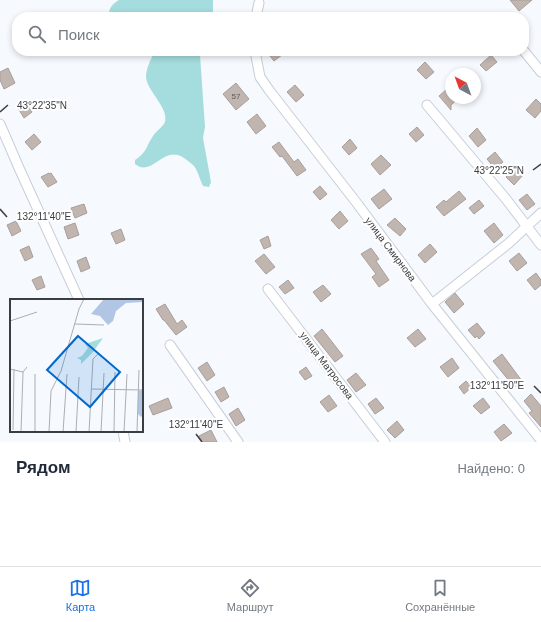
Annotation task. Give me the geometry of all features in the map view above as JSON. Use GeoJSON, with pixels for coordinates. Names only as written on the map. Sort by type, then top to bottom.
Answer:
{"type":"FeatureCollection","features":[{"type":"Feature","properties":{"kind":"street"},"geometry":{"type":"LineString","coordinates":[[257,12],[259,3]]}},
{"type":"Feature","properties":{"kind":"street","name":"улица Смирнова"},"geometry":{"type":"LineString","coordinates":[[255,56],[260,77],[269,90],[356,202],[432,304],[541,440]]}},
{"type":"Feature","properties":{"kind":"street"},"geometry":{"type":"LineString","coordinates":[[528,56],[541,72]]}},
{"type":"Feature","properties":{"kind":"street"},"geometry":{"type":"LineString","coordinates":[[427,105],[506,199],[541,245]]}},
{"type":"Feature","properties":{"kind":"street"},"geometry":{"type":"LineString","coordinates":[[0,124],[80,299]]}},
{"type":"Feature","properties":{"kind":"street"},"geometry":{"type":"LineString","coordinates":[[432,304],[509,243],[541,213]]}},
{"type":"Feature","properties":{"kind":"street","name":"улица Матросова"},"geometry":{"type":"LineString","coordinates":[[268,289],[384,442]]}},
{"type":"Feature","properties":{"kind":"street"},"geometry":{"type":"LineString","coordinates":[[170,345],[238,442]]}},
{"type":"Feature","properties":{"kind":"street"},"geometry":{"type":"LineString","coordinates":[[123,432],[125,442]]}},
{"type":"Feature","properties":{"kind":"water"},"geometry":{"type":"Polygon","coordinates":[[[119,0],[213,0],[213,12],[109,12],[114,3],[119,0]]]}},
{"type":"Feature","properties":{"kind":"water"},"geometry":{"type":"Polygon","coordinates":[[[152,56],[200,56],[205,127],[203,138],[211,182],[209,187],[203,186],[194,166],[184,158],[177,155],[164,157],[153,165],[147,167],[141,167],[135,164],[135,160],[144,152],[153,136],[165,122],[164,111],[147,82],[146,74],[152,56]]]}},
{"type":"Feature","properties":{"kind":"building"},"geometry":{"type":"Polygon","coordinates":[[[510,0],[532,0],[519,11],[510,0]]]}},
{"type":"Feature","properties":{"kind":"building"},"geometry":{"type":"Polygon","coordinates":[[[270,56],[280,56],[274,61],[270,56]]]}},
{"type":"Feature","properties":{"kind":"building"},"geometry":{"type":"Polygon","coordinates":[[[490,56],[492,56],[497,62],[486,71],[480,65],[490,56]]]}},
{"type":"Feature","properties":{"kind":"building"},"geometry":{"type":"Polygon","coordinates":[[[425,62],[434,72],[426,79],[417,70],[425,62]]]}},
{"type":"Feature","properties":{"kind":"building"},"geometry":{"type":"Polygon","coordinates":[[[8,68],[15,83],[4,89],[0,80],[0,72],[8,68]]]}},
{"type":"Feature","properties":{"kind":"building"},"geometry":{"type":"Polygon","coordinates":[[[236,83],[249,99],[236,110],[223,94],[236,83]]]}},
{"type":"Feature","properties":{"kind":"building"},"geometry":{"type":"Polygon","coordinates":[[[295,85],[304,95],[296,102],[287,92],[295,85]]]}},
{"type":"Feature","properties":{"kind":"building"},"geometry":{"type":"Polygon","coordinates":[[[445,91],[445,103],[439,96],[445,91]]]}},
{"type":"Feature","properties":{"kind":"building"},"geometry":{"type":"Polygon","coordinates":[[[536,99],[541,104],[541,111],[535,118],[526,110],[536,99]]]}},
{"type":"Feature","properties":{"kind":"building"},"geometry":{"type":"Polygon","coordinates":[[[26,103],[32,112],[24,118],[18,108],[26,103]]]}},
{"type":"Feature","properties":{"kind":"building"},"geometry":{"type":"Polygon","coordinates":[[[446,104],[452,104],[451,110],[446,104]]]}},
{"type":"Feature","properties":{"kind":"building"},"geometry":{"type":"Polygon","coordinates":[[[257,114],[266,126],[256,134],[247,122],[257,114]]]}},
{"type":"Feature","properties":{"kind":"building"},"geometry":{"type":"Polygon","coordinates":[[[417,127],[424,135],[416,142],[409,134],[417,127]]]}},
{"type":"Feature","properties":{"kind":"building"},"geometry":{"type":"Polygon","coordinates":[[[477,128],[486,140],[478,147],[469,136],[477,128]]]}},
{"type":"Feature","properties":{"kind":"building"},"geometry":{"type":"Polygon","coordinates":[[[34,134],[41,142],[32,150],[25,142],[34,134]]]}},
{"type":"Feature","properties":{"kind":"building"},"geometry":{"type":"Polygon","coordinates":[[[350,139],[357,148],[349,155],[342,147],[350,139]]]}},
{"type":"Feature","properties":{"kind":"building"},"geometry":{"type":"Polygon","coordinates":[[[279,142],[294,162],[298,159],[306,170],[297,176],[282,156],[280,157],[272,147],[279,142]]]}},
{"type":"Feature","properties":{"kind":"building"},"geometry":{"type":"Polygon","coordinates":[[[495,152],[503,162],[495,169],[487,159],[495,152]]]}},
{"type":"Feature","properties":{"kind":"building"},"geometry":{"type":"Polygon","coordinates":[[[381,155],[391,165],[380,175],[371,164],[381,155]]]}},
{"type":"Feature","properties":{"kind":"building"},"geometry":{"type":"Polygon","coordinates":[[[516,166],[524,174],[514,185],[506,177],[516,166]]]}},
{"type":"Feature","properties":{"kind":"building"},"geometry":{"type":"Polygon","coordinates":[[[51,173],[57,182],[48,187],[41,177],[51,173]]]}},
{"type":"Feature","properties":{"kind":"building"},"geometry":{"type":"Polygon","coordinates":[[[320,186],[327,194],[320,200],[313,192],[320,186]]]}},
{"type":"Feature","properties":{"kind":"building"},"geometry":{"type":"Polygon","coordinates":[[[384,189],[392,199],[379,209],[371,199],[384,189]]]}},
{"type":"Feature","properties":{"kind":"building"},"geometry":{"type":"Polygon","coordinates":[[[459,191],[466,199],[444,216],[436,207],[444,200],[446,202],[459,191]]]}},
{"type":"Feature","properties":{"kind":"building"},"geometry":{"type":"Polygon","coordinates":[[[527,194],[535,204],[527,210],[519,200],[527,194]]]}},
{"type":"Feature","properties":{"kind":"building"},"geometry":{"type":"Polygon","coordinates":[[[479,200],[484,206],[474,214],[469,208],[479,200]]]}},
{"type":"Feature","properties":{"kind":"building"},"geometry":{"type":"Polygon","coordinates":[[[84,204],[87,213],[75,218],[71,208],[84,204]]]}},
{"type":"Feature","properties":{"kind":"building"},"geometry":{"type":"Polygon","coordinates":[[[340,211],[348,221],[339,229],[331,220],[340,211]]]}},
{"type":"Feature","properties":{"kind":"building"},"geometry":{"type":"Polygon","coordinates":[[[395,218],[406,229],[400,236],[387,225],[395,218]]]}},
{"type":"Feature","properties":{"kind":"building"},"geometry":{"type":"Polygon","coordinates":[[[16,221],[21,231],[12,236],[7,225],[16,221]]]}},
{"type":"Feature","properties":{"kind":"building"},"geometry":{"type":"Polygon","coordinates":[[[75,223],[79,235],[68,239],[64,227],[75,223]]]}},
{"type":"Feature","properties":{"kind":"building"},"geometry":{"type":"Polygon","coordinates":[[[494,223],[503,235],[494,243],[484,231],[494,223]]]}},
{"type":"Feature","properties":{"kind":"building"},"geometry":{"type":"Polygon","coordinates":[[[121,229],[125,240],[116,244],[111,233],[121,229]]]}},
{"type":"Feature","properties":{"kind":"building"},"geometry":{"type":"Polygon","coordinates":[[[268,236],[271,246],[264,249],[260,240],[268,236]]]}},
{"type":"Feature","properties":{"kind":"building"},"geometry":{"type":"Polygon","coordinates":[[[430,244],[437,252],[425,263],[418,255],[430,244]]]}},
{"type":"Feature","properties":{"kind":"building"},"geometry":{"type":"Polygon","coordinates":[[[29,246],[33,257],[25,261],[20,250],[29,246]]]}},
{"type":"Feature","properties":{"kind":"building"},"geometry":{"type":"Polygon","coordinates":[[[371,248],[379,259],[376,261],[389,280],[379,287],[372,277],[376,274],[361,254],[371,248]]]}},
{"type":"Feature","properties":{"kind":"building"},"geometry":{"type":"Polygon","coordinates":[[[519,253],[527,263],[517,271],[509,261],[519,253]]]}},
{"type":"Feature","properties":{"kind":"building"},"geometry":{"type":"Polygon","coordinates":[[[264,254],[275,267],[266,274],[255,261],[264,254]]]}},
{"type":"Feature","properties":{"kind":"building"},"geometry":{"type":"Polygon","coordinates":[[[86,257],[90,268],[81,272],[77,261],[86,257]]]}},
{"type":"Feature","properties":{"kind":"building"},"geometry":{"type":"Polygon","coordinates":[[[536,273],[541,280],[541,285],[535,290],[527,280],[536,273]]]}},
{"type":"Feature","properties":{"kind":"building"},"geometry":{"type":"Polygon","coordinates":[[[41,276],[45,287],[37,290],[32,280],[41,276]]]}},
{"type":"Feature","properties":{"kind":"building"},"geometry":{"type":"Polygon","coordinates":[[[288,280],[294,288],[285,294],[279,287],[288,280]]]}},
{"type":"Feature","properties":{"kind":"building"},"geometry":{"type":"Polygon","coordinates":[[[323,285],[331,294],[321,302],[313,292],[323,285]]]}},
{"type":"Feature","properties":{"kind":"building"},"geometry":{"type":"Polygon","coordinates":[[[455,293],[464,304],[454,313],[445,302],[455,293]]]}},
{"type":"Feature","properties":{"kind":"building"},"geometry":{"type":"Polygon","coordinates":[[[165,304],[177,324],[182,320],[187,327],[176,335],[156,309],[165,304]]]}},
{"type":"Feature","properties":{"kind":"building"},"geometry":{"type":"Polygon","coordinates":[[[477,323],[485,333],[479,339],[477,336],[475,338],[468,330],[477,323]]]}},
{"type":"Feature","properties":{"kind":"building"},"geometry":{"type":"Polygon","coordinates":[[[322,329],[343,356],[335,362],[314,336],[322,329]]]}},
{"type":"Feature","properties":{"kind":"building"},"geometry":{"type":"Polygon","coordinates":[[[418,329],[426,339],[415,347],[407,338],[418,329]]]}},
{"type":"Feature","properties":{"kind":"building"},"geometry":{"type":"Polygon","coordinates":[[[502,354],[522,381],[514,387],[493,361],[502,354]]]}},
{"type":"Feature","properties":{"kind":"building"},"geometry":{"type":"Polygon","coordinates":[[[452,358],[459,368],[448,377],[440,367],[452,358]]]}},
{"type":"Feature","properties":{"kind":"building"},"geometry":{"type":"Polygon","coordinates":[[[207,362],[215,375],[207,381],[198,368],[207,362]]]}},
{"type":"Feature","properties":{"kind":"building"},"geometry":{"type":"Polygon","coordinates":[[[306,367],[312,376],[305,380],[299,372],[306,367]]]}},
{"type":"Feature","properties":{"kind":"building"},"geometry":{"type":"Polygon","coordinates":[[[356,373],[366,385],[356,392],[347,380],[356,373]]]}},
{"type":"Feature","properties":{"kind":"building"},"geometry":{"type":"Polygon","coordinates":[[[466,381],[472,387],[464,394],[459,387],[466,381]]]}},
{"type":"Feature","properties":{"kind":"building"},"geometry":{"type":"Polygon","coordinates":[[[224,387],[229,397],[221,402],[215,392],[224,387]]]}},
{"type":"Feature","properties":{"kind":"building"},"geometry":{"type":"Polygon","coordinates":[[[531,394],[541,406],[541,427],[529,413],[532,411],[524,401],[531,394]]]}},
{"type":"Feature","properties":{"kind":"building"},"geometry":{"type":"Polygon","coordinates":[[[329,395],[337,406],[328,412],[320,402],[329,395]]]}},
{"type":"Feature","properties":{"kind":"building"},"geometry":{"type":"Polygon","coordinates":[[[168,398],[172,408],[153,415],[149,406],[168,398]]]}},
{"type":"Feature","properties":{"kind":"building"},"geometry":{"type":"Polygon","coordinates":[[[376,398],[384,408],[375,414],[368,404],[376,398]]]}},
{"type":"Feature","properties":{"kind":"building"},"geometry":{"type":"Polygon","coordinates":[[[483,398],[490,407],[481,414],[473,406],[483,398]]]}},
{"type":"Feature","properties":{"kind":"building"},"geometry":{"type":"Polygon","coordinates":[[[238,408],[245,420],[236,426],[229,414],[238,408]]]}},
{"type":"Feature","properties":{"kind":"building"},"geometry":{"type":"Polygon","coordinates":[[[397,421],[404,430],[395,438],[387,430],[397,421]]]}},
{"type":"Feature","properties":{"kind":"building"},"geometry":{"type":"Polygon","coordinates":[[[504,424],[512,433],[501,441],[494,432],[504,424]]]}},
{"type":"Feature","properties":{"kind":"building"},"geometry":{"type":"Polygon","coordinates":[[[211,430],[217,442],[202,442],[199,436],[211,430]]]}}]}
